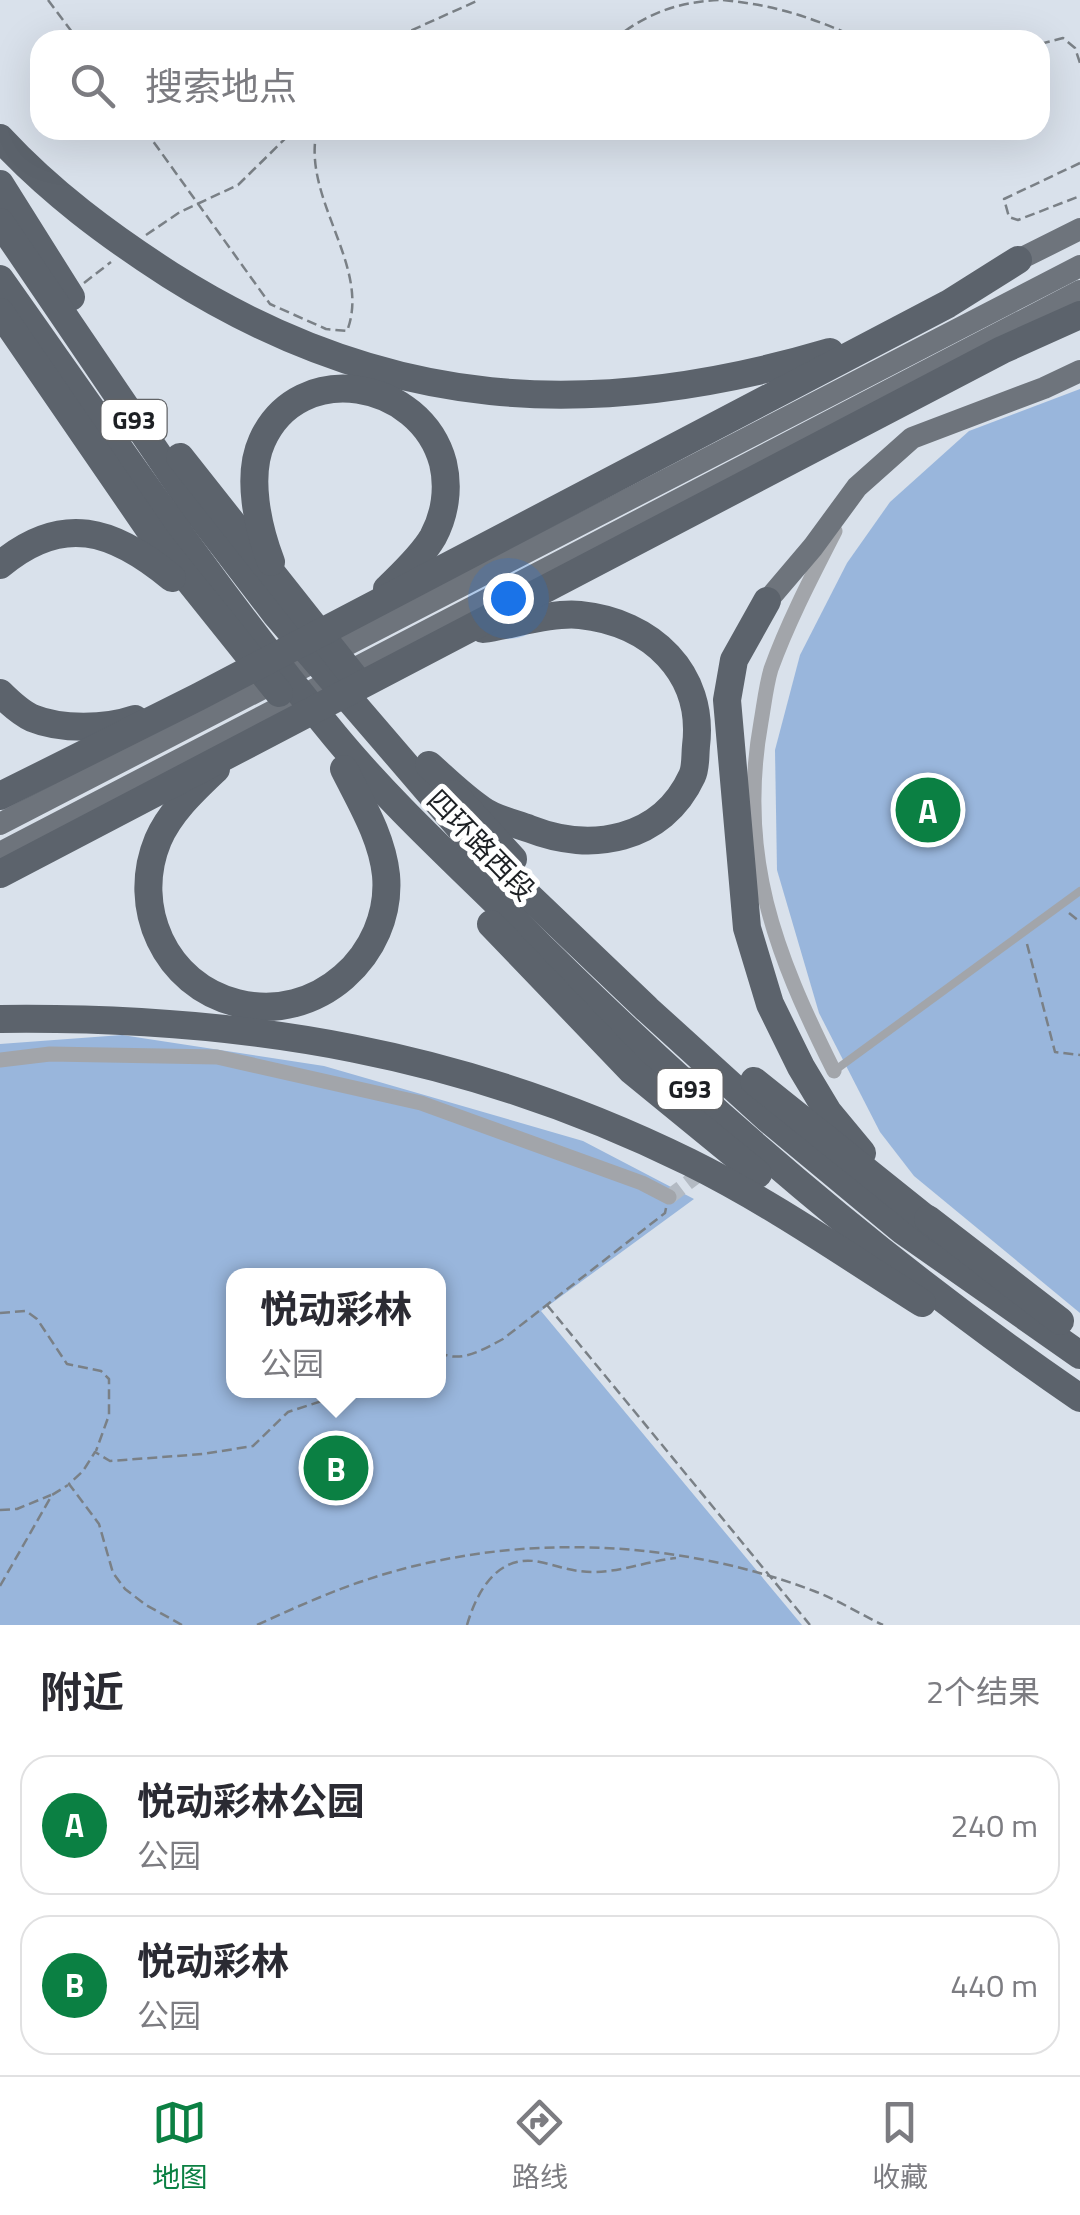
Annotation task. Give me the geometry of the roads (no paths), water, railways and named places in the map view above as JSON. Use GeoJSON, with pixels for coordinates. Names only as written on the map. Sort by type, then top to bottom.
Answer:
{"type":"FeatureCollection","features":[{"type":"Feature","properties":{"kind":"highway"},"geometry":{"type":"LineString","coordinates":[[0,138],[33,174],[118,242],[224,308],[303,345],[366,367],[432,383],[514,394],[604,394],[683,387],[754,374],[830,352],[948,304]]}},
{"type":"Feature","properties":{"kind":"highway"},"geometry":{"type":"LineString","coordinates":[[0,184],[176,453],[276,577]]}},
{"type":"Feature","properties":{"kind":"highway","name":"四环路西段"},"geometry":{"type":"LineString","coordinates":[[0,222],[194,506],[286,608],[472,842],[646,1009],[768,1118],[902,1230],[1080,1355]]}},
{"type":"Feature","properties":{"kind":"highway"},"geometry":{"type":"LineString","coordinates":[[0,796],[198,697],[948,304],[1018,260]]}},
{"type":"Feature","properties":{"kind":"highway","name":"G93"},"geometry":{"type":"LineString","coordinates":[[0,279],[240,631]]}},
{"type":"Feature","properties":{"kind":"highway"},"geometry":{"type":"LineString","coordinates":[[0,312],[158,542],[240,631],[335,752],[632,1071],[918,1300]]}},
{"type":"Feature","properties":{"kind":"highway"},"geometry":{"type":"LineString","coordinates":[[0,874],[1002,350],[1080,315]]}},
{"type":"Feature","properties":{"kind":"highway"},"geometry":{"type":"LineString","coordinates":[[286,608],[259,522],[255,482],[260,444],[277,418],[304,399],[334,389],[363,388],[396,400],[422,420],[438,442],[446,475],[444,512],[431,540],[372,604]]}},
{"type":"Feature","properties":{"kind":"highway"},"geometry":{"type":"LineString","coordinates":[[0,565],[22,546],[56,533],[80,532],[144,555],[240,631]]}},
{"type":"Feature","properties":{"kind":"highway"},"geometry":{"type":"LineString","coordinates":[[767,600],[734,660],[727,700],[747,928],[770,1004],[828,1112],[856,1148],[940,1230]]}},
{"type":"Feature","properties":{"kind":"highway"},"geometry":{"type":"LineString","coordinates":[[374,715],[484,812],[556,840],[597,842],[642,830],[672,806],[693,774],[696,708],[670,656],[643,635],[577,614],[462,632]]}},
{"type":"Feature","properties":{"kind":"highway"},"geometry":{"type":"LineString","coordinates":[[0,693],[31,718],[70,726],[120,724],[198,697]]}},
{"type":"Feature","properties":{"kind":"highway"},"geometry":{"type":"LineString","coordinates":[[254,739],[216,770],[174,814],[159,837],[150,864],[148,897],[152,925],[164,951],[204,991],[237,1004],[292,1004],[341,982],[372,943],[382,920],[386,871],[373,826],[335,752]]}},
{"type":"Feature","properties":{"kind":"highway","name":"四环路西段"},"geometry":{"type":"LineString","coordinates":[[335,752],[623,1030],[776,1165],[883,1253],[1080,1398]]}},
{"type":"Feature","properties":{"kind":"highway"},"geometry":{"type":"LineString","coordinates":[[428,765],[528,875],[778,1102],[1080,1339]]}},
{"type":"Feature","properties":{"kind":"highway"},"geometry":{"type":"LineString","coordinates":[[0,1019],[126,1019],[252,1030],[324,1041],[487,1081],[617,1129],[692,1163],[781,1214],[966,1331],[1002,1344]]}},
{"type":"Feature","properties":{"kind":"main road"},"geometry":{"type":"LineString","coordinates":[[1018,260],[1080,229]]}},
{"type":"Feature","properties":{"kind":"main road"},"geometry":{"type":"LineString","coordinates":[[0,824],[1080,266]]}},
{"type":"Feature","properties":{"kind":"main road"},"geometry":{"type":"LineString","coordinates":[[0,853],[1080,291]]}},
{"type":"Feature","properties":{"kind":"main road"},"geometry":{"type":"LineString","coordinates":[[767,600],[813,547],[856,487],[912,438],[1080,371]]}},
{"type":"Feature","properties":{"kind":"street"},"geometry":{"type":"LineString","coordinates":[[834,1071],[795,994],[768,922],[756,856],[752,804],[756,747],[770,673],[856,487]]}},
{"type":"Feature","properties":{"kind":"street"},"geometry":{"type":"LineString","coordinates":[[0,1060],[50,1054],[217,1057],[421,1102],[642,1183],[669,1198]]}},
{"type":"Feature","properties":{"kind":"lane"},"geometry":{"type":"LineString","coordinates":[[834,1071],[1080,892]]}},
{"type":"Feature","properties":{"kind":"tunnel"},"geometry":{"type":"LineString","coordinates":[[669,1197],[706,1169]]}},
{"type":"Feature","properties":{"kind":"place","name":"悦动彩林公园"},"geometry":{"type":"Point","coordinates":[928,810]}},
{"type":"Feature","properties":{"kind":"place","name":"悦动彩林"},"geometry":{"type":"Point","coordinates":[336,1468]}}]}
